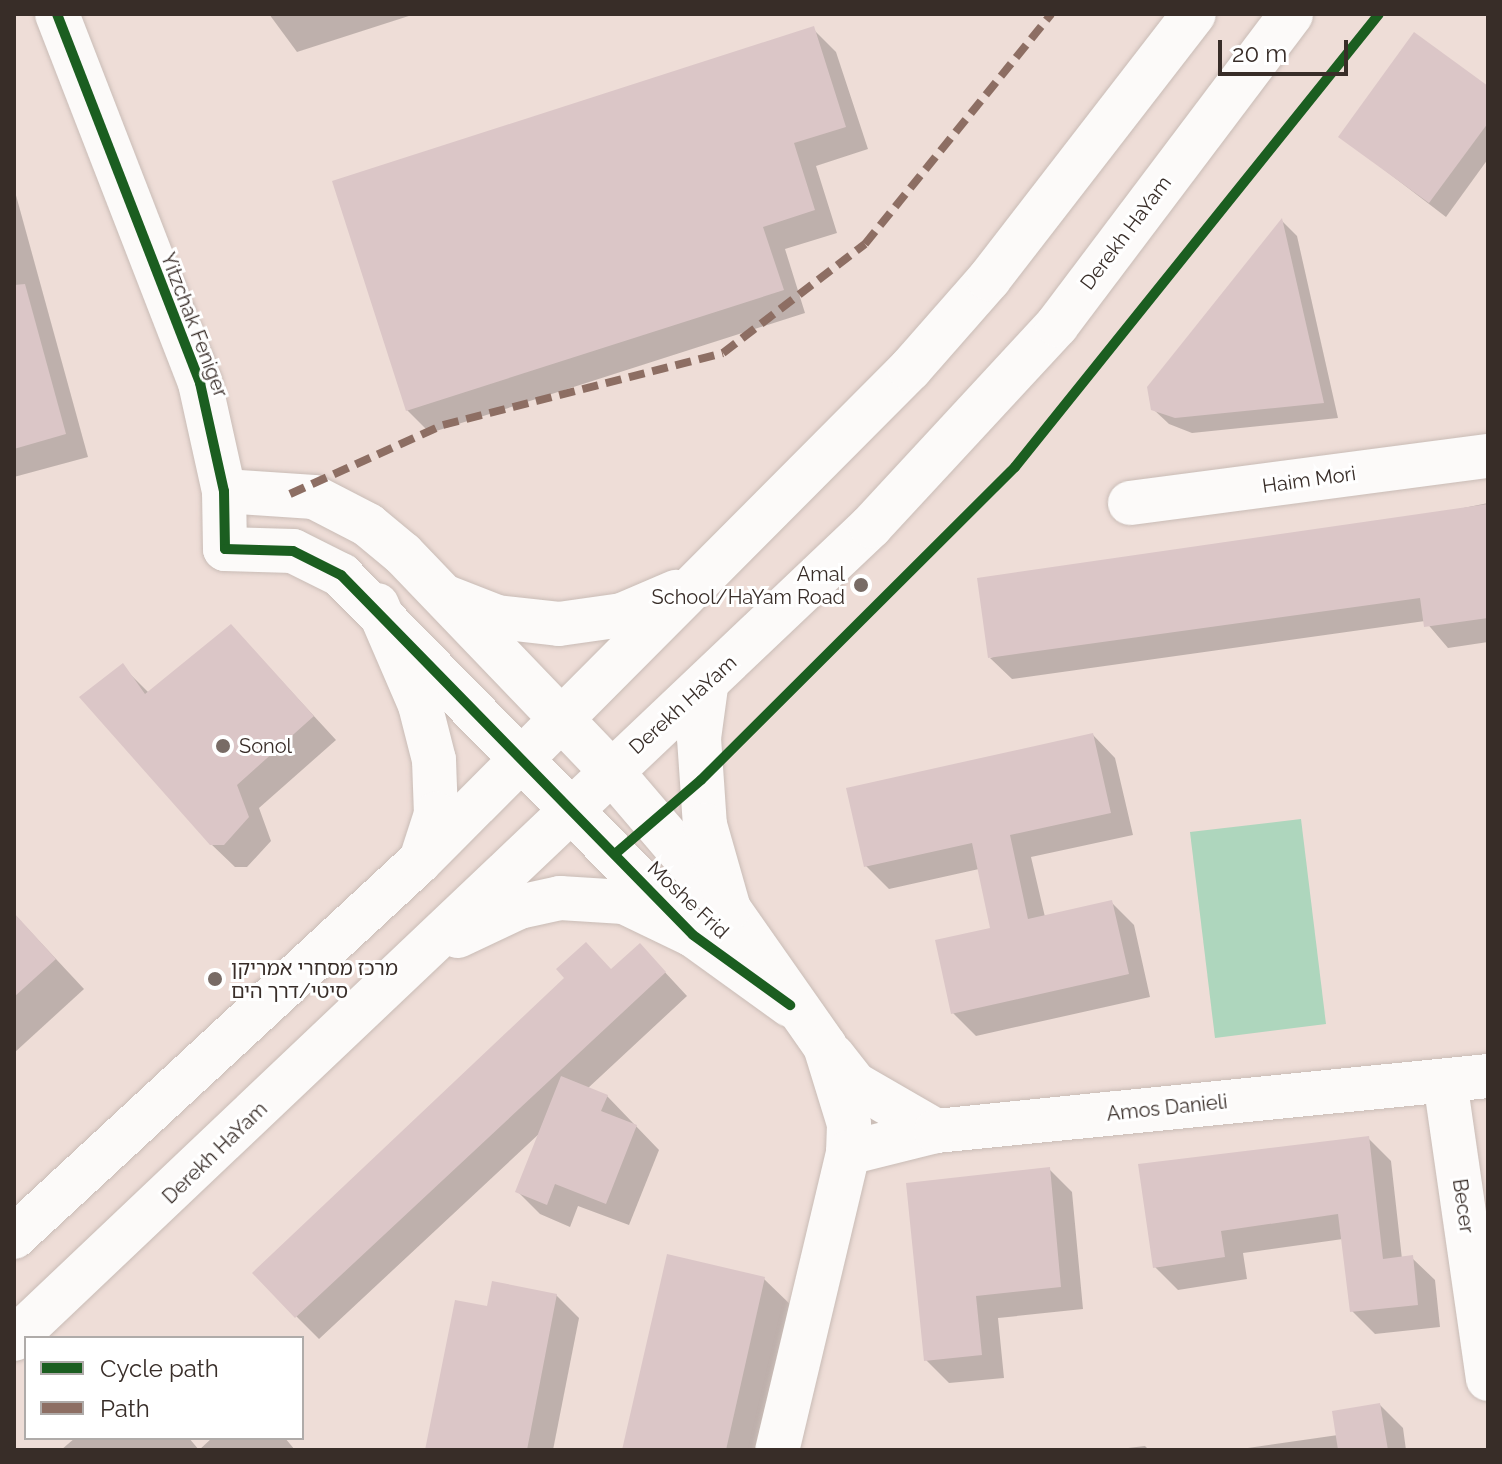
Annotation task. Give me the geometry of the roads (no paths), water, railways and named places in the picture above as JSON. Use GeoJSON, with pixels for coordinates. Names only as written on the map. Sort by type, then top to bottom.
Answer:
{"type":"FeatureCollection","features":[{"type":"Feature","properties":{"kind":"main road","name":"Yitzchak Feniger"},"geometry":{"type":"LineString","coordinates":[[57,14],[200,383],[224,491],[225,549],[315,559],[377,605],[524,756],[571,809]]}},
{"type":"Feature","properties":{"kind":"main road"},"geometry":{"type":"LineString","coordinates":[[14,1237],[419,862],[702,577],[989,279],[1194,14]]}},
{"type":"Feature","properties":{"kind":"main road","name":"Derekh HaYam"},"geometry":{"type":"LineString","coordinates":[[14,1339],[91,1271],[571,809],[706,687],[871,526],[1057,325],[1291,14]]}},
{"type":"Feature","properties":{"kind":"main road","name":"Haim Mori"},"geometry":{"type":"LineString","coordinates":[[1130,503],[1488,456]]}},
{"type":"Feature","properties":{"kind":"main road"},"geometry":{"type":"LineString","coordinates":[[224,491],[336,505],[368,525],[446,597],[611,771]]}},
{"type":"Feature","properties":{"kind":"main road"},"geometry":{"type":"LineString","coordinates":[[446,597],[497,617],[589,622],[654,604],[702,577]]}},
{"type":"Feature","properties":{"kind":"main road"},"geometry":{"type":"LineString","coordinates":[[377,605],[420,705],[434,760],[435,824],[419,862]]}},
{"type":"Feature","properties":{"kind":"main road"},"geometry":{"type":"LineString","coordinates":[[706,687],[699,738],[705,825],[729,909]]}},
{"type":"Feature","properties":{"kind":"main road","name":"Moshe Frid"},"geometry":{"type":"LineString","coordinates":[[611,771],[729,909],[790,1005],[825,1046],[849,1124],[848,1153],[777,1450]]}},
{"type":"Feature","properties":{"kind":"main road","name":"Moshe Frid"},"geometry":{"type":"LineString","coordinates":[[571,809],[693,935],[790,1005]]}},
{"type":"Feature","properties":{"kind":"main road"},"geometry":{"type":"LineString","coordinates":[[424,953],[519,907],[560,898],[624,902],[693,935]]}},
{"type":"Feature","properties":{"kind":"main road"},"geometry":{"type":"LineString","coordinates":[[825,1046],[855,1084],[936,1131]]}},
{"type":"Feature","properties":{"kind":"main road","name":"Amos Danieli"},"geometry":{"type":"LineString","coordinates":[[848,1153],[936,1131],[1488,1076]]}},
{"type":"Feature","properties":{"kind":"main road","name":"Becer"},"geometry":{"type":"LineString","coordinates":[[1445,1081],[1488,1379]]}},
{"type":"Feature","properties":{"kind":"main road"},"geometry":{"type":"LineString","coordinates":[[28,1336],[91,1271]]}},
{"type":"Feature","properties":{"kind":"place","name":"Amal School/HaYam Road"},"geometry":{"type":"Point","coordinates":[861,585]}},
{"type":"Feature","properties":{"kind":"place","name":"Sonol"},"geometry":{"type":"Point","coordinates":[223,746]}},
{"type":"Feature","properties":{"kind":"place","name":"מרכז מסחרי אמריקן סיטי/דרך הים"},"geometry":{"type":"Point","coordinates":[215,979]}}]}
